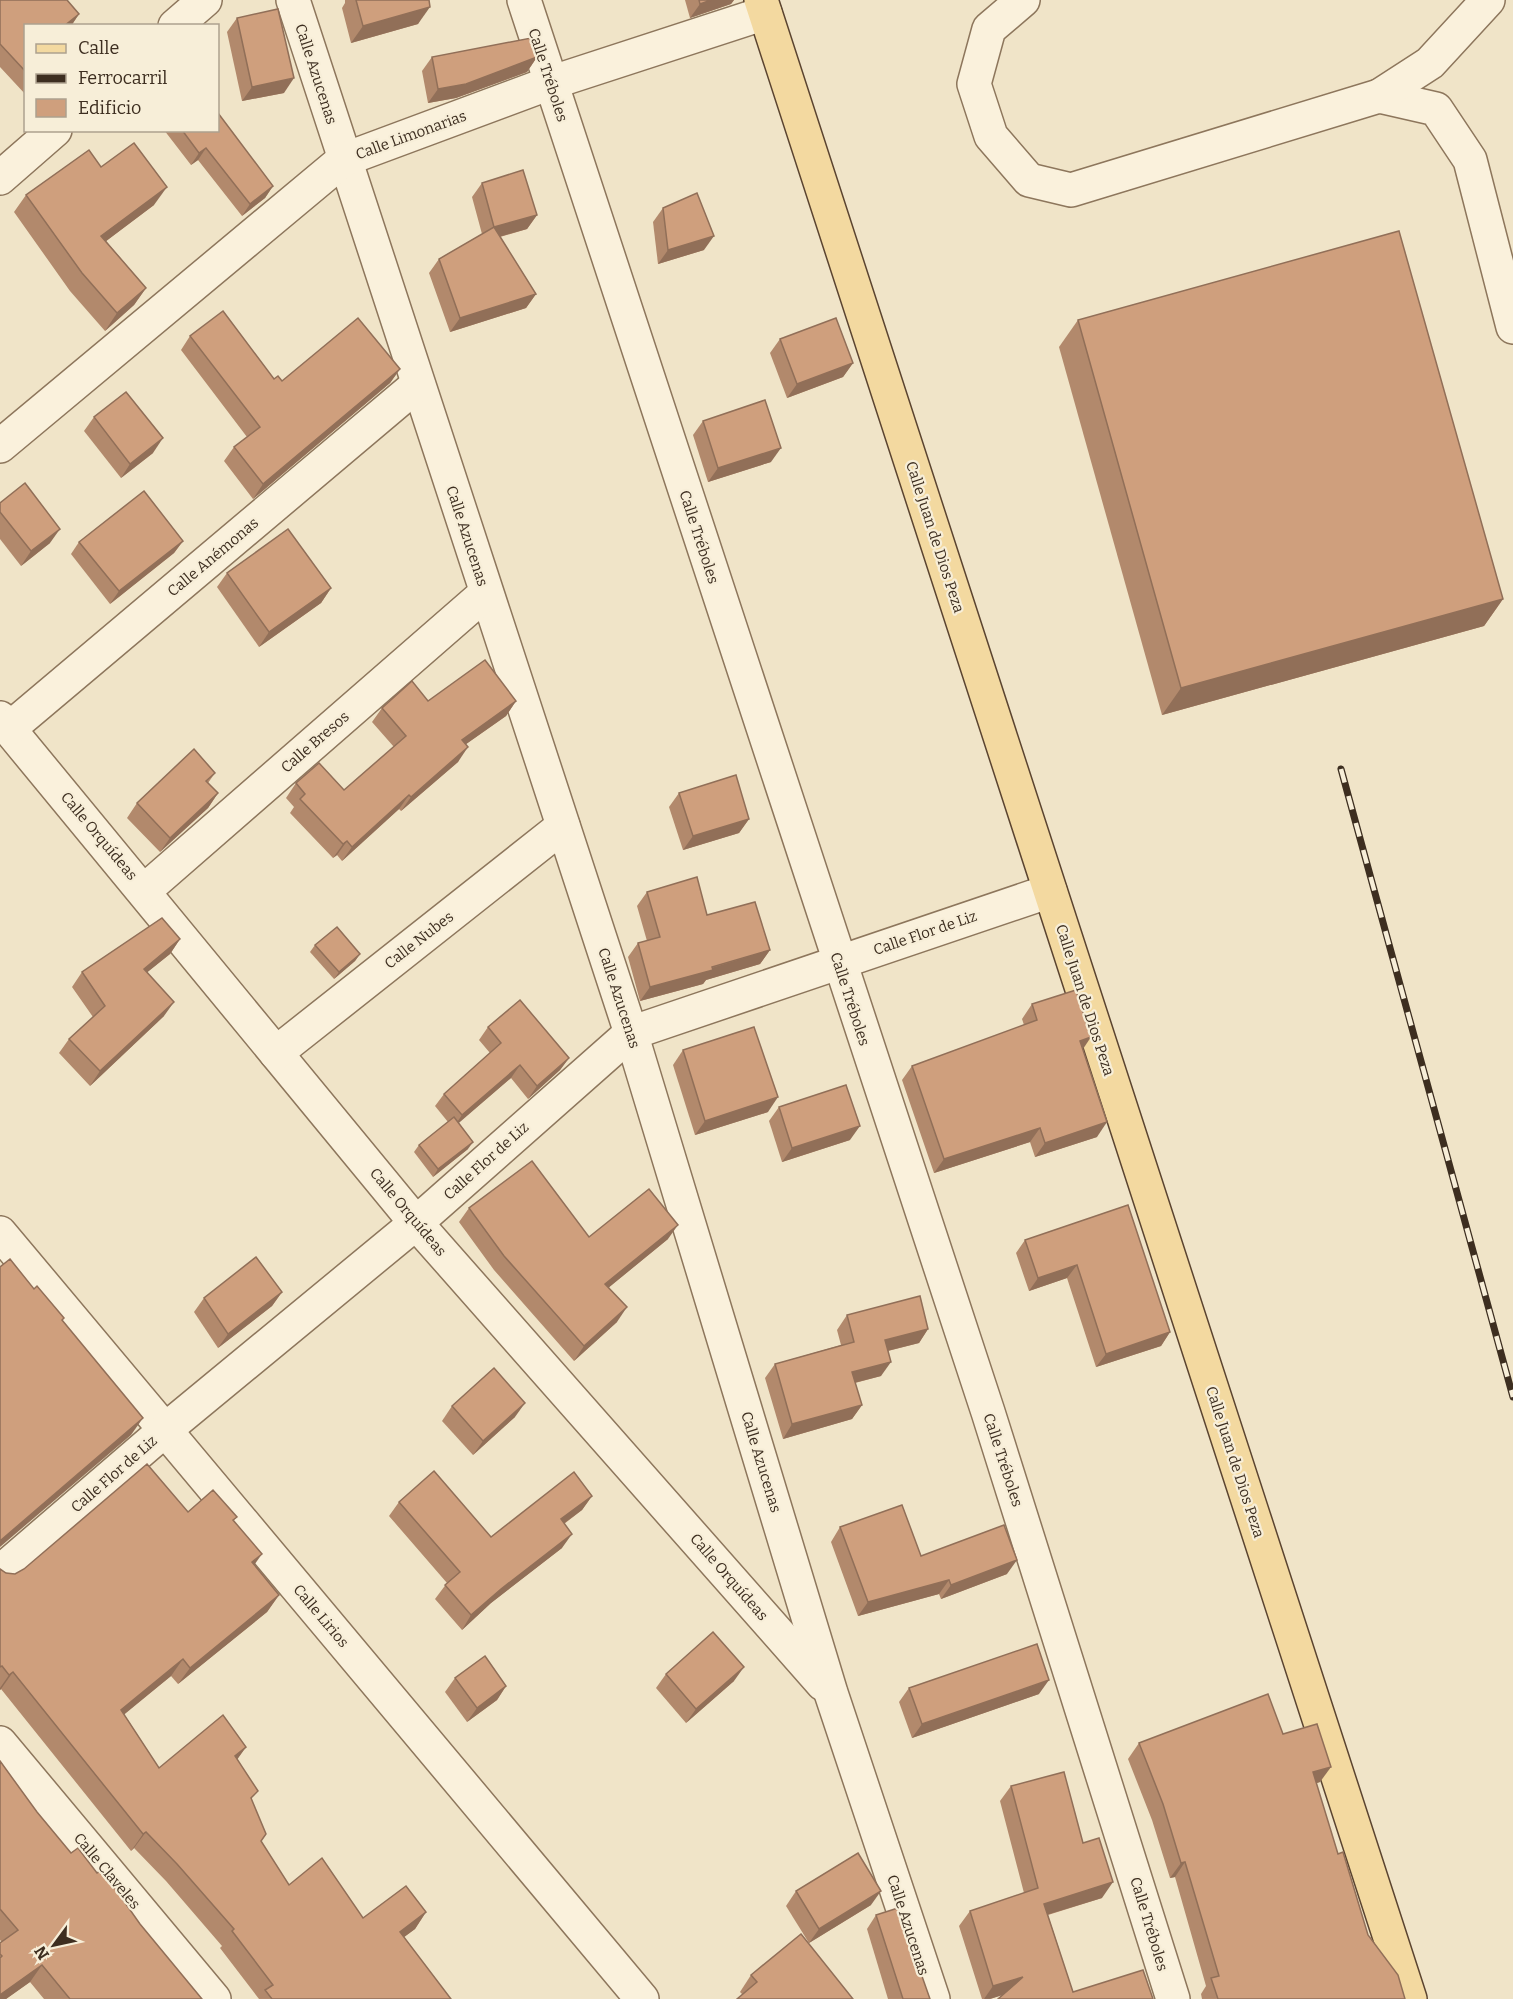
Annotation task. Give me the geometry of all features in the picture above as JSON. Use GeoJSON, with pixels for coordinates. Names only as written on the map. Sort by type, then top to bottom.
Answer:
{"type":"FeatureCollection","features":[{"type":"Feature","properties":{"kind":"main road","name":"Calle Juan de Dios Peza"},"geometry":{"type":"LineString","coordinates":[[763,6],[1410,1999]]}},
{"type":"Feature","properties":{"kind":"street"},"geometry":{"type":"LineString","coordinates":[[178,24],[205,0]]}},
{"type":"Feature","properties":{"kind":"street","name":"Calle Azucenas"},"geometry":{"type":"LineString","coordinates":[[293,0],[417,385],[631,1033],[831,1693],[933,1999]]}},
{"type":"Feature","properties":{"kind":"street","name":"Calle Tréboles"},"geometry":{"type":"LineString","coordinates":[[524,0],[838,962],[988,1412],[1173,1999]]}},
{"type":"Feature","properties":{"kind":"street"},"geometry":{"type":"LineString","coordinates":[[1023,0],[989,29],[974,84],[991,136],[1029,180],[1071,190],[1379,96],[1430,63],[1488,0]]}},
{"type":"Feature","properties":{"kind":"street","name":"Calle Limonarias"},"geometry":{"type":"LineString","coordinates":[[0,446],[344,160],[763,6]]}},
{"type":"Feature","properties":{"kind":"street"},"geometry":{"type":"LineString","coordinates":[[1379,96],[1436,109],[1470,160],[1513,327]]}},
{"type":"Feature","properties":{"kind":"street"},"geometry":{"type":"LineString","coordinates":[[0,178],[53,132]]}},
{"type":"Feature","properties":{"kind":"street","name":"Calle Anémonas"},"geometry":{"type":"LineString","coordinates":[[5,723],[417,385]]}},
{"type":"Feature","properties":{"kind":"street","name":"Calle Bresos"},"geometry":{"type":"LineString","coordinates":[[144,891],[486,593]]}},
{"type":"Feature","properties":{"kind":"street","name":"Calle Orquídeas"},"geometry":{"type":"LineString","coordinates":[[5,723],[416,1223],[831,1693]]}},
{"type":"Feature","properties":{"kind":"street","name":"Calle Nubes"},"geometry":{"type":"LineString","coordinates":[[276,1053],[563,826]]}},
{"type":"Feature","properties":{"kind":"street","name":"Calle Flor de Liz"},"geometry":{"type":"LineString","coordinates":[[0,1572],[165,1430],[416,1223],[631,1033],[1050,891]]}},
{"type":"Feature","properties":{"kind":"street","name":"Calle Lirios"},"geometry":{"type":"LineString","coordinates":[[0,1233],[642,1999]]}},
{"type":"Feature","properties":{"kind":"street","name":"Calle Claveles"},"geometry":{"type":"LineString","coordinates":[[0,1743],[214,1999]]}},
{"type":"Feature","properties":{"kind":"building"},"geometry":{"type":"Polygon","coordinates":[[[0,0],[67,0],[79,14],[66,24],[24,24],[24,70],[0,44],[0,0]]]}},
{"type":"Feature","properties":{"kind":"building"},"geometry":{"type":"Polygon","coordinates":[[[356,0],[429,0],[430,7],[363,26],[356,0]]]}},
{"type":"Feature","properties":{"kind":"building"},"geometry":{"type":"Polygon","coordinates":[[[699,0],[711,0],[700,4],[699,0]]]}},
{"type":"Feature","properties":{"kind":"building"},"geometry":{"type":"Polygon","coordinates":[[[278,9],[294,78],[252,87],[237,18],[278,9]]]}},
{"type":"Feature","properties":{"kind":"building"},"geometry":{"type":"Polygon","coordinates":[[[531,38],[537,57],[466,84],[438,89],[432,57],[531,38]]]}},
{"type":"Feature","properties":{"kind":"building"},"geometry":{"type":"Polygon","coordinates":[[[219,114],[273,186],[250,204],[206,148],[199,153],[183,132],[219,132],[219,114]]]}},
{"type":"Feature","properties":{"kind":"building"},"geometry":{"type":"Polygon","coordinates":[[[134,143],[167,187],[101,236],[146,288],[117,313],[82,273],[26,195],[89,150],[101,167],[134,143]]]}},
{"type":"Feature","properties":{"kind":"building"},"geometry":{"type":"Polygon","coordinates":[[[523,170],[537,215],[494,227],[482,183],[523,170]]]}},
{"type":"Feature","properties":{"kind":"building"},"geometry":{"type":"Polygon","coordinates":[[[697,193],[714,236],[668,250],[663,208],[697,193]]]}},
{"type":"Feature","properties":{"kind":"building"},"geometry":{"type":"Polygon","coordinates":[[[494,227],[536,294],[460,318],[439,259],[494,227]]]}},
{"type":"Feature","properties":{"kind":"building"},"geometry":{"type":"Polygon","coordinates":[[[1399,231],[1503,599],[1181,688],[1078,320],[1399,231]]]}},
{"type":"Feature","properties":{"kind":"building"},"geometry":{"type":"Polygon","coordinates":[[[223,311],[274,379],[278,376],[282,381],[358,318],[400,369],[263,484],[234,447],[260,427],[190,336],[223,311]]]}},
{"type":"Feature","properties":{"kind":"building"},"geometry":{"type":"Polygon","coordinates":[[[836,318],[853,363],[797,384],[780,339],[836,318]]]}},
{"type":"Feature","properties":{"kind":"building"},"geometry":{"type":"Polygon","coordinates":[[[126,392],[163,438],[130,464],[94,417],[126,392]]]}},
{"type":"Feature","properties":{"kind":"building"},"geometry":{"type":"Polygon","coordinates":[[[765,400],[781,448],[718,468],[703,421],[765,400]]]}},
{"type":"Feature","properties":{"kind":"building"},"geometry":{"type":"Polygon","coordinates":[[[25,483],[60,529],[31,551],[0,512],[0,503],[25,483]]]}},
{"type":"Feature","properties":{"kind":"building"},"geometry":{"type":"Polygon","coordinates":[[[144,491],[183,541],[119,591],[79,542],[144,491]]]}},
{"type":"Feature","properties":{"kind":"building"},"geometry":{"type":"Polygon","coordinates":[[[288,529],[331,588],[269,632],[227,573],[288,529]]]}},
{"type":"Feature","properties":{"kind":"building"},"geometry":{"type":"Polygon","coordinates":[[[485,660],[516,701],[462,740],[468,747],[411,797],[409,795],[352,847],[347,841],[343,844],[300,799],[305,794],[296,783],[319,763],[344,790],[406,736],[382,708],[412,681],[428,701],[485,660]]]}},
{"type":"Feature","properties":{"kind":"building"},"geometry":{"type":"Polygon","coordinates":[[[194,749],[215,773],[206,781],[218,793],[170,838],[137,803],[194,749]]]}},
{"type":"Feature","properties":{"kind":"building"},"geometry":{"type":"Polygon","coordinates":[[[736,775],[749,819],[693,836],[679,793],[736,775]]]}},
{"type":"Feature","properties":{"kind":"building"},"geometry":{"type":"Polygon","coordinates":[[[697,877],[707,915],[755,902],[770,950],[712,967],[713,970],[650,987],[638,943],[660,937],[647,892],[697,877]]]}},
{"type":"Feature","properties":{"kind":"building"},"geometry":{"type":"Polygon","coordinates":[[[162,918],[180,939],[144,969],[174,1002],[100,1071],[69,1039],[105,1006],[82,972],[162,918]]]}},
{"type":"Feature","properties":{"kind":"building"},"geometry":{"type":"Polygon","coordinates":[[[337,927],[360,954],[339,972],[315,945],[337,927]]]}},
{"type":"Feature","properties":{"kind":"building"},"geometry":{"type":"Polygon","coordinates":[[[1076,990],[1091,1037],[1080,1041],[1107,1122],[1045,1143],[1040,1128],[944,1159],[912,1066],[1037,1020],[1032,1004],[1076,990]]]}},
{"type":"Feature","properties":{"kind":"building"},"geometry":{"type":"Polygon","coordinates":[[[520,1000],[569,1058],[537,1086],[520,1065],[462,1115],[444,1094],[501,1043],[488,1027],[520,1000]]]}},
{"type":"Feature","properties":{"kind":"building"},"geometry":{"type":"Polygon","coordinates":[[[754,1027],[778,1097],[705,1121],[683,1050],[754,1027]]]}},
{"type":"Feature","properties":{"kind":"building"},"geometry":{"type":"Polygon","coordinates":[[[846,1085],[860,1126],[792,1148],[779,1107],[846,1085]]]}},
{"type":"Feature","properties":{"kind":"building"},"geometry":{"type":"Polygon","coordinates":[[[454,1117],[473,1142],[438,1169],[419,1145],[454,1117]]]}},
{"type":"Feature","properties":{"kind":"building"},"geometry":{"type":"Polygon","coordinates":[[[532,1161],[589,1237],[649,1189],[678,1225],[605,1284],[627,1307],[584,1346],[504,1256],[469,1208],[532,1161]]]}},
{"type":"Feature","properties":{"kind":"building"},"geometry":{"type":"Polygon","coordinates":[[[1128,1205],[1170,1332],[1106,1354],[1077,1265],[1038,1278],[1025,1240],[1128,1205]]]}},
{"type":"Feature","properties":{"kind":"building"},"geometry":{"type":"Polygon","coordinates":[[[256,1257],[282,1292],[228,1334],[204,1298],[256,1257]]]}},
{"type":"Feature","properties":{"kind":"building"},"geometry":{"type":"Polygon","coordinates":[[[10,1259],[34,1289],[37,1286],[64,1318],[62,1320],[143,1418],[0,1541],[0,1267],[10,1259]]]}},
{"type":"Feature","properties":{"kind":"building"},"geometry":{"type":"Polygon","coordinates":[[[920,1296],[928,1329],[885,1340],[891,1362],[852,1372],[862,1405],[792,1424],[775,1364],[854,1342],[847,1315],[920,1296]]]}},
{"type":"Feature","properties":{"kind":"building"},"geometry":{"type":"Polygon","coordinates":[[[494,1368],[525,1403],[483,1441],[452,1406],[494,1368]]]}},
{"type":"Feature","properties":{"kind":"building"},"geometry":{"type":"Polygon","coordinates":[[[147,1464],[188,1512],[213,1490],[237,1517],[233,1520],[262,1554],[252,1562],[279,1595],[190,1668],[183,1659],[121,1710],[159,1768],[223,1715],[246,1747],[235,1756],[258,1791],[251,1798],[266,1834],[261,1841],[289,1885],[322,1858],[363,1918],[406,1886],[426,1912],[400,1932],[451,1999],[272,1999],[265,1990],[273,1985],[232,1931],[234,1929],[177,1864],[146,1832],[143,1834],[13,1672],[9,1675],[2,1666],[0,1667],[0,1569],[6,1573],[15,1574],[24,1569],[147,1464]]]}},
{"type":"Feature","properties":{"kind":"building"},"geometry":{"type":"Polygon","coordinates":[[[434,1471],[491,1537],[574,1472],[592,1496],[561,1519],[572,1534],[471,1615],[445,1585],[460,1572],[399,1502],[434,1471]]]}},
{"type":"Feature","properties":{"kind":"building"},"geometry":{"type":"Polygon","coordinates":[[[902,1505],[921,1556],[1004,1525],[1017,1560],[951,1585],[949,1580],[868,1602],[840,1527],[902,1505]]]}},
{"type":"Feature","properties":{"kind":"building"},"geometry":{"type":"Polygon","coordinates":[[[713,1632],[744,1667],[696,1709],[666,1674],[713,1632]]]}},
{"type":"Feature","properties":{"kind":"building"},"geometry":{"type":"Polygon","coordinates":[[[1037,1644],[1049,1680],[922,1724],[909,1688],[1037,1644]]]}},
{"type":"Feature","properties":{"kind":"building"},"geometry":{"type":"Polygon","coordinates":[[[485,1656],[506,1686],[477,1708],[455,1678],[485,1656]]]}},
{"type":"Feature","properties":{"kind":"building"},"geometry":{"type":"Polygon","coordinates":[[[1268,1694],[1283,1734],[1317,1724],[1331,1767],[1313,1772],[1338,1854],[1343,1852],[1368,1935],[1398,1975],[1405,1999],[1218,1999],[1211,1978],[1219,1976],[1185,1862],[1181,1863],[1163,1804],[1139,1743],[1268,1694]]]}},
{"type":"Feature","properties":{"kind":"building"},"geometry":{"type":"Polygon","coordinates":[[[0,1761],[37,1812],[71,1853],[78,1848],[97,1873],[102,1870],[140,1924],[202,1999],[70,1999],[42,1965],[0,1995],[0,1958],[2,1956],[0,1943],[18,1930],[0,1909],[0,1761]]]}},
{"type":"Feature","properties":{"kind":"building"},"geometry":{"type":"Polygon","coordinates":[[[1064,1772],[1083,1843],[1099,1838],[1113,1882],[1044,1904],[1073,1992],[1143,1970],[1153,1999],[998,1999],[1023,1977],[993,1986],[970,1911],[1038,1888],[1011,1786],[1064,1772]]]}},
{"type":"Feature","properties":{"kind":"building"},"geometry":{"type":"Polygon","coordinates":[[[858,1853],[881,1891],[819,1929],[796,1891],[858,1853]]]}},
{"type":"Feature","properties":{"kind":"building"},"geometry":{"type":"Polygon","coordinates":[[[898,1908],[930,1999],[903,1999],[876,1915],[898,1908]]]}},
{"type":"Feature","properties":{"kind":"building"},"geometry":{"type":"Polygon","coordinates":[[[801,1934],[853,1999],[737,1999],[757,1982],[751,1975],[801,1934]]]}},
{"type":"Feature","properties":{"kind":"railway"},"geometry":{"type":"LineString","coordinates":[[1341,769],[1513,1397]]}}]}
